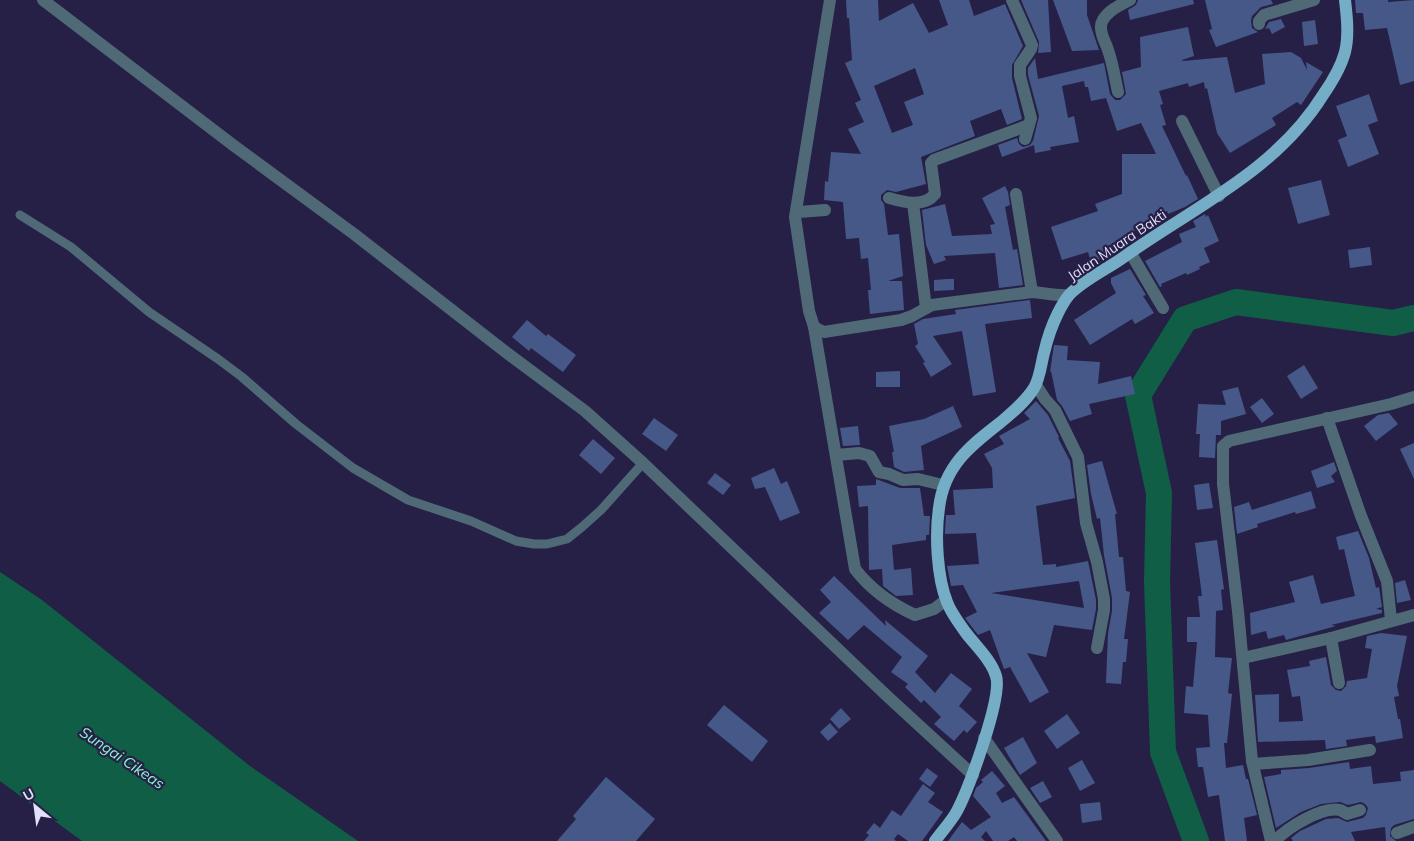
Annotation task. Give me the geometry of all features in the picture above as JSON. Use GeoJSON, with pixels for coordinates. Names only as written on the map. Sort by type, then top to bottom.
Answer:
{"type":"FeatureCollection","features":[{"type":"Feature","properties":{"kind":"main road","name":"Jalan Muara Bakti"},"geometry":{"type":"LineString","coordinates":[[935,841],[956,813],[973,775],[997,693],[996,674],[955,618],[946,600],[941,581],[937,530],[942,486],[952,468],[970,447],[1014,412],[1036,385],[1044,350],[1058,313],[1069,295],[1130,252],[1219,196],[1289,139],[1317,104],[1340,66],[1347,40],[1346,0]]}},
{"type":"Feature","properties":{"kind":"street"},"geometry":{"type":"LineString","coordinates":[[43,0],[585,411],[643,463],[886,695],[973,775]]}},
{"type":"Feature","properties":{"kind":"street"},"geometry":{"type":"LineString","coordinates":[[830,0],[795,217],[809,311],[814,327],[855,569],[877,593],[915,615],[934,608],[946,600]]}},
{"type":"Feature","properties":{"kind":"street"},"geometry":{"type":"LineString","coordinates":[[1012,0],[1032,45],[1020,65],[1020,76],[1030,108],[1031,118],[1025,139]]}},
{"type":"Feature","properties":{"kind":"street"},"geometry":{"type":"LineString","coordinates":[[1118,92],[1109,51],[1100,27],[1103,19],[1116,7],[1128,0]]}},
{"type":"Feature","properties":{"kind":"street"},"geometry":{"type":"LineString","coordinates":[[1259,24],[1259,21],[1264,16],[1289,3],[1314,0]]}},
{"type":"Feature","properties":{"kind":"street"},"geometry":{"type":"LineString","coordinates":[[1182,121],[1219,196]]}},
{"type":"Feature","properties":{"kind":"street"},"geometry":{"type":"LineString","coordinates":[[889,198],[914,203],[932,197],[935,194],[931,168],[934,160],[1029,125]]}},
{"type":"Feature","properties":{"kind":"street"},"geometry":{"type":"LineString","coordinates":[[1016,194],[1032,292]]}},
{"type":"Feature","properties":{"kind":"street"},"geometry":{"type":"LineString","coordinates":[[914,203],[926,308]]}},
{"type":"Feature","properties":{"kind":"street"},"geometry":{"type":"LineString","coordinates":[[796,213],[825,210]]}},
{"type":"Feature","properties":{"kind":"street"},"geometry":{"type":"LineString","coordinates":[[1130,252],[1163,308]]}},
{"type":"Feature","properties":{"kind":"street"},"geometry":{"type":"LineString","coordinates":[[814,327],[824,332],[901,320],[932,305],[1032,292],[1056,296],[1069,295]]}},
{"type":"Feature","properties":{"kind":"street"},"geometry":{"type":"LineString","coordinates":[[1036,385],[1055,410],[1078,457],[1086,523],[1097,562],[1104,599],[1104,610],[1096,648]]}},
{"type":"Feature","properties":{"kind":"street"},"geometry":{"type":"LineString","coordinates":[[1271,841],[1253,764],[1223,484],[1223,446],[1229,441],[1414,397]]}},
{"type":"Feature","properties":{"kind":"street"},"geometry":{"type":"LineString","coordinates":[[1327,418],[1361,516],[1387,581],[1391,620]]}},
{"type":"Feature","properties":{"kind":"street"},"geometry":{"type":"LineString","coordinates":[[836,456],[859,453],[870,456],[879,472],[903,480],[918,479],[942,486]]}},
{"type":"Feature","properties":{"kind":"street"},"geometry":{"type":"LineString","coordinates":[[1243,658],[1331,638],[1414,615]]}},
{"type":"Feature","properties":{"kind":"street"},"geometry":{"type":"LineString","coordinates":[[1331,638],[1339,683]]}},
{"type":"Feature","properties":{"kind":"street"},"geometry":{"type":"LineString","coordinates":[[984,738],[1057,841]]}},
{"type":"Feature","properties":{"kind":"street"},"geometry":{"type":"LineString","coordinates":[[1253,764],[1308,760],[1370,750]]}},
{"type":"Feature","properties":{"kind":"street"},"geometry":{"type":"LineString","coordinates":[[1276,841],[1284,832],[1320,813],[1340,810],[1347,814],[1360,810]]}},
{"type":"Feature","properties":{"kind":"street"},"geometry":{"type":"LineString","coordinates":[[1397,833],[1414,827]]}},
{"type":"Feature","properties":{"kind":"lane"},"geometry":{"type":"LineString","coordinates":[[20,214],[72,247],[150,312],[242,377],[296,424],[353,468],[408,500],[471,522],[516,541],[547,544],[567,539],[582,527],[601,510],[643,463]]}},
{"type":"Feature","properties":{"kind":"water","name":"Sungai Cikeas"},"geometry":{"type":"Polygon","coordinates":[[[0,572],[42,600],[250,766],[358,841],[82,841],[0,781],[0,572]]]}},
{"type":"Feature","properties":{"kind":"building"},"geometry":{"type":"Polygon","coordinates":[[[846,0],[878,0],[879,21],[913,3],[929,33],[948,25],[939,0],[969,0],[974,16],[1005,4],[1023,46],[1012,65],[1012,78],[1022,119],[1007,125],[1001,109],[970,121],[975,136],[921,157],[926,184],[896,192],[887,190],[881,195],[888,235],[899,234],[903,276],[888,281],[902,281],[904,310],[870,314],[868,290],[871,290],[868,258],[861,259],[859,238],[846,239],[843,202],[824,200],[825,181],[828,182],[831,152],[861,154],[848,129],[864,122],[855,103],[861,100],[845,63],[852,60],[849,18],[847,18],[846,0]],[[915,68],[874,86],[892,133],[913,125],[904,102],[924,94],[915,68]]]}},
{"type":"Feature","properties":{"kind":"building"},"geometry":{"type":"Polygon","coordinates":[[[1021,0],[1048,0],[1051,52],[1038,53],[1039,42],[1021,0]]]}},
{"type":"Feature","properties":{"kind":"building"},"geometry":{"type":"Polygon","coordinates":[[[1053,0],[1087,0],[1087,15],[1099,50],[1072,51],[1053,0]]]}},
{"type":"Feature","properties":{"kind":"building"},"geometry":{"type":"Polygon","coordinates":[[[1138,0],[1193,0],[1194,4],[1130,20],[1128,10],[1136,5],[1138,0]]]}},
{"type":"Feature","properties":{"kind":"building"},"geometry":{"type":"Polygon","coordinates":[[[1205,0],[1271,0],[1273,4],[1261,7],[1252,16],[1252,28],[1258,32],[1216,47],[1209,30],[1212,29],[1205,0]]]}},
{"type":"Feature","properties":{"kind":"building"},"geometry":{"type":"Polygon","coordinates":[[[1355,0],[1388,0],[1388,2],[1414,0],[1414,81],[1400,85],[1387,28],[1365,30],[1363,13],[1356,13],[1355,0]]]}},
{"type":"Feature","properties":{"kind":"building"},"geometry":{"type":"Polygon","coordinates":[[[1281,19],[1285,27],[1272,34],[1269,28],[1265,29],[1269,22],[1281,19]]]}},
{"type":"Feature","properties":{"kind":"building"},"geometry":{"type":"Polygon","coordinates":[[[1315,20],[1318,44],[1304,46],[1302,22],[1315,20]]]}},
{"type":"Feature","properties":{"kind":"building"},"geometry":{"type":"Polygon","coordinates":[[[1188,27],[1194,56],[1182,60],[1227,57],[1235,93],[1265,84],[1262,54],[1291,52],[1301,58],[1307,70],[1306,62],[1323,72],[1301,105],[1297,102],[1272,118],[1276,125],[1230,153],[1217,133],[1204,82],[1189,87],[1188,83],[1159,91],[1163,104],[1160,105],[1166,125],[1162,126],[1198,199],[1185,207],[1168,214],[1167,211],[1133,228],[1135,231],[1124,236],[1126,242],[1104,250],[1106,257],[1091,262],[1088,252],[1062,260],[1051,227],[1098,211],[1095,204],[1122,194],[1122,154],[1156,154],[1141,123],[1117,131],[1106,98],[1091,101],[1088,87],[1085,87],[1084,81],[1062,86],[1068,118],[1074,116],[1079,142],[1050,147],[1051,150],[1035,153],[1034,145],[1002,157],[998,145],[1017,138],[1019,144],[1023,147],[1030,145],[1033,141],[1039,116],[1028,75],[1028,68],[1035,58],[1038,79],[1104,63],[1110,94],[1115,100],[1120,100],[1126,94],[1122,72],[1141,67],[1140,37],[1188,27]]]}},
{"type":"Feature","properties":{"kind":"building"},"geometry":{"type":"Polygon","coordinates":[[[1369,94],[1378,121],[1368,125],[1379,154],[1348,167],[1338,140],[1347,136],[1336,106],[1369,94]]]}},
{"type":"Feature","properties":{"kind":"building"},"geometry":{"type":"Polygon","coordinates":[[[1321,180],[1330,215],[1298,224],[1288,188],[1321,180]]]}},
{"type":"Feature","properties":{"kind":"building"},"geometry":{"type":"Polygon","coordinates":[[[1005,186],[1010,205],[1005,207],[1013,250],[1017,249],[1023,285],[999,288],[995,253],[944,256],[946,260],[934,264],[926,245],[922,210],[945,204],[952,236],[992,234],[990,225],[995,224],[982,198],[1005,186]]]}},
{"type":"Feature","properties":{"kind":"building"},"geometry":{"type":"Polygon","coordinates":[[[1205,214],[1206,217],[1208,215],[1219,241],[1204,248],[1210,262],[1187,275],[1186,273],[1161,284],[1162,286],[1160,287],[1145,261],[1182,242],[1179,234],[1196,227],[1193,221],[1205,214]]]}},
{"type":"Feature","properties":{"kind":"building"},"geometry":{"type":"Polygon","coordinates":[[[1370,247],[1372,265],[1350,268],[1348,250],[1370,247]]]}},
{"type":"Feature","properties":{"kind":"building"},"geometry":{"type":"Polygon","coordinates":[[[1130,269],[1146,295],[1143,296],[1154,313],[1135,324],[1132,319],[1090,345],[1074,320],[1116,293],[1111,283],[1111,278],[1130,269]]]}},
{"type":"Feature","properties":{"kind":"building"},"geometry":{"type":"Polygon","coordinates":[[[954,279],[954,290],[934,291],[934,280],[954,279]]]}},
{"type":"Feature","properties":{"kind":"building"},"geometry":{"type":"Polygon","coordinates":[[[1030,300],[1032,318],[985,324],[996,392],[973,396],[962,331],[933,336],[952,364],[931,377],[923,363],[925,362],[915,346],[918,344],[914,324],[923,319],[956,314],[955,310],[1030,300]]]}},
{"type":"Feature","properties":{"kind":"building"},"geometry":{"type":"Polygon","coordinates":[[[527,320],[546,336],[548,334],[576,355],[563,372],[531,348],[529,351],[512,337],[527,320]]]}},
{"type":"Feature","properties":{"kind":"building"},"geometry":{"type":"Polygon","coordinates":[[[1054,345],[1068,346],[1067,360],[1100,362],[1098,384],[1131,376],[1135,394],[1089,404],[1092,414],[1070,421],[1057,400],[1050,372],[1054,345]]]}},
{"type":"Feature","properties":{"kind":"building"},"geometry":{"type":"Polygon","coordinates":[[[1304,365],[1318,388],[1301,399],[1287,376],[1304,365]]]}},
{"type":"Feature","properties":{"kind":"building"},"geometry":{"type":"Polygon","coordinates":[[[900,371],[900,387],[876,387],[876,372],[900,371]]]}},
{"type":"Feature","properties":{"kind":"building"},"geometry":{"type":"Polygon","coordinates":[[[1238,387],[1246,414],[1221,421],[1221,435],[1216,435],[1215,458],[1199,457],[1200,434],[1196,434],[1198,404],[1226,405],[1222,391],[1238,387]]]}},
{"type":"Feature","properties":{"kind":"building"},"geometry":{"type":"Polygon","coordinates":[[[1262,398],[1274,414],[1262,423],[1250,407],[1262,398]]]}},
{"type":"Feature","properties":{"kind":"building"},"geometry":{"type":"Polygon","coordinates":[[[1036,401],[1048,415],[1070,461],[1075,498],[1036,506],[1043,565],[1056,564],[1056,567],[1088,561],[1096,600],[1092,630],[1054,625],[1046,657],[1027,653],[1049,692],[1030,703],[1010,667],[1004,669],[990,630],[978,635],[965,618],[977,612],[963,585],[951,586],[947,566],[979,564],[976,533],[945,534],[946,515],[955,515],[953,490],[993,488],[992,468],[984,454],[1004,444],[999,436],[1030,419],[1024,413],[1036,401]],[[1079,581],[991,593],[1084,608],[1079,581]]]}},
{"type":"Feature","properties":{"kind":"building"},"geometry":{"type":"Polygon","coordinates":[[[953,406],[962,427],[921,446],[924,470],[904,472],[894,467],[892,452],[894,452],[889,426],[924,419],[953,406]]]}},
{"type":"Feature","properties":{"kind":"building"},"geometry":{"type":"Polygon","coordinates":[[[1389,413],[1398,424],[1376,441],[1364,426],[1378,415],[1389,413]]]}},
{"type":"Feature","properties":{"kind":"building"},"geometry":{"type":"Polygon","coordinates":[[[654,418],[678,435],[666,451],[642,434],[654,418]]]}},
{"type":"Feature","properties":{"kind":"building"},"geometry":{"type":"Polygon","coordinates":[[[858,426],[860,445],[843,446],[840,428],[858,426]]]}},
{"type":"Feature","properties":{"kind":"building"},"geometry":{"type":"Polygon","coordinates":[[[593,439],[615,458],[601,474],[579,455],[593,439]]]}},
{"type":"Feature","properties":{"kind":"building"},"geometry":{"type":"Polygon","coordinates":[[[1414,443],[1414,479],[1400,449],[1414,443]]]}},
{"type":"Feature","properties":{"kind":"building"},"geometry":{"type":"Polygon","coordinates":[[[1102,461],[1117,514],[1115,514],[1119,557],[1123,557],[1126,591],[1130,592],[1124,639],[1128,639],[1126,662],[1123,662],[1121,684],[1106,683],[1108,633],[1112,598],[1104,555],[1100,518],[1097,519],[1087,465],[1102,461]]]}},
{"type":"Feature","properties":{"kind":"building"},"geometry":{"type":"Polygon","coordinates":[[[1334,462],[1337,471],[1331,476],[1335,482],[1317,488],[1311,471],[1334,462]]]}},
{"type":"Feature","properties":{"kind":"building"},"geometry":{"type":"Polygon","coordinates":[[[774,468],[781,484],[787,481],[800,513],[780,521],[765,487],[755,489],[751,478],[774,468]]]}},
{"type":"Feature","properties":{"kind":"building"},"geometry":{"type":"Polygon","coordinates":[[[715,473],[731,485],[723,495],[707,483],[715,473]]]}},
{"type":"Feature","properties":{"kind":"building"},"geometry":{"type":"Polygon","coordinates":[[[876,479],[900,488],[920,488],[924,516],[930,516],[929,535],[926,535],[926,540],[892,545],[894,570],[911,568],[913,595],[896,596],[883,586],[882,569],[869,570],[868,506],[859,507],[857,486],[876,485],[876,479]]]}},
{"type":"Feature","properties":{"kind":"building"},"geometry":{"type":"Polygon","coordinates":[[[1209,483],[1213,508],[1197,510],[1194,485],[1209,483]]]}},
{"type":"Feature","properties":{"kind":"building"},"geometry":{"type":"Polygon","coordinates":[[[1311,491],[1316,508],[1296,514],[1295,512],[1257,524],[1258,527],[1237,534],[1234,507],[1249,502],[1252,510],[1311,491]]]}},
{"type":"Feature","properties":{"kind":"building"},"geometry":{"type":"Polygon","coordinates":[[[1358,531],[1369,558],[1376,588],[1379,587],[1382,607],[1376,609],[1382,610],[1382,613],[1331,625],[1336,626],[1286,640],[1284,635],[1268,639],[1266,631],[1251,635],[1250,613],[1295,602],[1289,582],[1313,575],[1321,604],[1355,596],[1344,549],[1339,550],[1336,537],[1358,531]]]}},
{"type":"Feature","properties":{"kind":"building"},"geometry":{"type":"Polygon","coordinates":[[[1217,540],[1224,589],[1221,590],[1223,610],[1216,611],[1215,657],[1232,658],[1228,693],[1232,694],[1227,743],[1224,743],[1226,768],[1243,765],[1246,779],[1248,779],[1257,815],[1244,818],[1247,841],[1225,841],[1219,795],[1208,797],[1203,767],[1198,767],[1196,748],[1210,747],[1208,715],[1184,713],[1186,686],[1193,687],[1197,642],[1187,642],[1187,617],[1200,617],[1198,596],[1202,596],[1195,543],[1217,540]]]}},
{"type":"Feature","properties":{"kind":"building"},"geometry":{"type":"Polygon","coordinates":[[[834,576],[886,626],[885,620],[928,656],[915,672],[935,693],[951,673],[972,689],[959,706],[977,722],[967,733],[964,730],[954,741],[934,724],[941,717],[924,700],[921,703],[905,687],[908,684],[891,672],[902,657],[864,625],[848,640],[819,613],[831,602],[820,590],[834,576]]]}},
{"type":"Feature","properties":{"kind":"building"},"geometry":{"type":"Polygon","coordinates":[[[1405,580],[1411,600],[1397,603],[1395,583],[1405,580]]]}},
{"type":"Feature","properties":{"kind":"building"},"geometry":{"type":"Polygon","coordinates":[[[1381,633],[1407,636],[1397,686],[1399,696],[1394,697],[1403,738],[1376,743],[1375,736],[1346,740],[1347,746],[1326,749],[1325,740],[1258,742],[1255,695],[1279,694],[1279,722],[1303,721],[1300,696],[1292,697],[1287,670],[1310,666],[1309,661],[1326,657],[1331,685],[1336,690],[1341,691],[1346,686],[1347,681],[1367,678],[1372,649],[1365,648],[1367,636],[1381,633]]]}},
{"type":"Feature","properties":{"kind":"building"},"geometry":{"type":"Polygon","coordinates":[[[724,705],[768,741],[752,762],[707,725],[724,705]]]}},
{"type":"Feature","properties":{"kind":"building"},"geometry":{"type":"Polygon","coordinates":[[[841,708],[851,719],[839,729],[830,719],[841,708]]]}},
{"type":"Feature","properties":{"kind":"building"},"geometry":{"type":"Polygon","coordinates":[[[1067,714],[1080,733],[1057,749],[1044,731],[1067,714]]]}},
{"type":"Feature","properties":{"kind":"building"},"geometry":{"type":"Polygon","coordinates":[[[830,723],[838,732],[828,741],[820,732],[830,723]]]}},
{"type":"Feature","properties":{"kind":"building"},"geometry":{"type":"Polygon","coordinates":[[[1023,737],[1037,763],[1020,775],[1004,748],[1023,737]]]}},
{"type":"Feature","properties":{"kind":"building"},"geometry":{"type":"Polygon","coordinates":[[[1082,760],[1095,783],[1080,791],[1068,768],[1082,760]]]}},
{"type":"Feature","properties":{"kind":"building"},"geometry":{"type":"Polygon","coordinates":[[[1349,762],[1350,769],[1371,766],[1373,784],[1401,781],[1400,772],[1414,770],[1414,819],[1394,825],[1391,828],[1390,836],[1396,841],[1386,841],[1385,827],[1351,832],[1355,841],[1293,841],[1291,838],[1300,831],[1326,819],[1338,818],[1347,822],[1363,818],[1368,808],[1361,802],[1348,805],[1340,802],[1321,804],[1301,812],[1276,828],[1264,777],[1281,774],[1281,770],[1349,762]]]}},
{"type":"Feature","properties":{"kind":"building"},"geometry":{"type":"Polygon","coordinates":[[[927,768],[938,776],[930,787],[919,779],[927,768]]]}},
{"type":"Feature","properties":{"kind":"building"},"geometry":{"type":"Polygon","coordinates":[[[992,771],[1005,786],[996,793],[1002,803],[1014,797],[1046,841],[1017,841],[1014,837],[1008,841],[993,841],[986,831],[981,837],[985,841],[948,841],[962,822],[971,830],[991,817],[973,796],[976,788],[983,782],[981,780],[992,771]]]}},
{"type":"Feature","properties":{"kind":"building"},"geometry":{"type":"Polygon","coordinates":[[[606,777],[655,819],[636,841],[557,841],[576,819],[573,816],[606,777]]]}},
{"type":"Feature","properties":{"kind":"building"},"geometry":{"type":"Polygon","coordinates":[[[1043,781],[1052,797],[1040,803],[1030,788],[1043,781]]]}},
{"type":"Feature","properties":{"kind":"building"},"geometry":{"type":"Polygon","coordinates":[[[923,784],[935,793],[928,802],[943,812],[922,841],[908,841],[898,834],[894,839],[896,841],[864,841],[869,835],[866,833],[874,823],[880,828],[892,810],[901,816],[923,784]]]}},
{"type":"Feature","properties":{"kind":"building"},"geometry":{"type":"Polygon","coordinates":[[[1100,802],[1102,820],[1082,823],[1080,804],[1100,802]]]}},
{"type":"Feature","properties":{"kind":"waterway"},"geometry":{"type":"LineString","coordinates":[[1196,841],[1163,752],[1157,582],[1159,493],[1138,395],[1185,319],[1236,302],[1393,323],[1414,318]]}}]}
